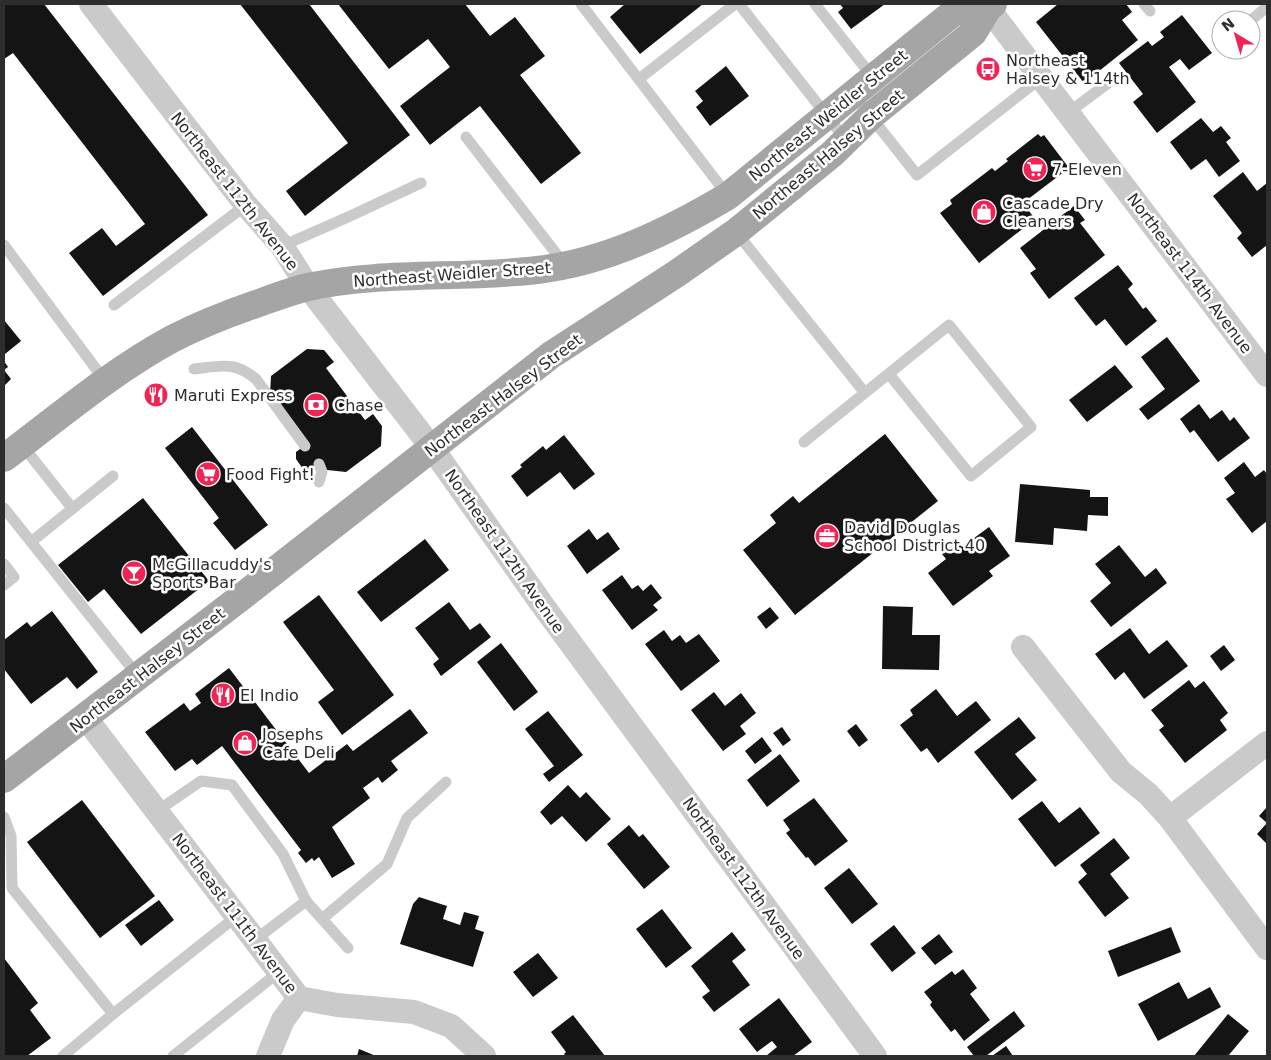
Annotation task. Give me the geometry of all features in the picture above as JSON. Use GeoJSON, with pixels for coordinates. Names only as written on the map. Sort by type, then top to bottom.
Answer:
{"type":"FeatureCollection","features":[{"type":"Feature","properties":{"kind":"main road","name":"Northeast Weidler Street"},"geometry":{"type":"LineString","coordinates":[[13,452],[105,381],[163,344],[198,326],[252,305],[308,287],[372,279],[539,270],[588,260],[630,246],[690,219],[728,196],[826,115],[874,94],[954,12],[989,5]]}},
{"type":"Feature","properties":{"kind":"main road","name":"Northeast Halsey Street"},"geometry":{"type":"LineString","coordinates":[[4,779],[551,355],[676,274],[736,232],[832,154],[846,140],[874,94]]}},
{"type":"Feature","properties":{"kind":"street","name":"Northeast 112th Avenue"},"geometry":{"type":"LineString","coordinates":[[91,4],[246,205],[282,246],[308,287],[432,448],[541,603],[875,1056]]}},
{"type":"Feature","properties":{"kind":"street","name":"Northeast 114th Avenue"},"geometry":{"type":"LineString","coordinates":[[989,5],[1041,78],[1267,376]]}},
{"type":"Feature","properties":{"kind":"street"},"geometry":{"type":"LineString","coordinates":[[1023,647],[1121,772],[1148,794],[1170,818],[1267,948]]}},
{"type":"Feature","properties":{"kind":"street","name":"Northeast 111th Avenue"},"geometry":{"type":"LineString","coordinates":[[85,717],[299,998],[337,1005],[414,1012],[451,1026],[484,1056]]}},
{"type":"Feature","properties":{"kind":"street"},"geometry":{"type":"LineString","coordinates":[[1170,818],[1267,743]]}},
{"type":"Feature","properties":{"kind":"street"},"geometry":{"type":"LineString","coordinates":[[268,1056],[283,1020],[299,998]]}},
{"type":"Feature","properties":{"kind":"lane"},"geometry":{"type":"LineString","coordinates":[[581,4],[728,196]]}},
{"type":"Feature","properties":{"kind":"lane"},"geometry":{"type":"LineString","coordinates":[[639,80],[737,4],[846,140]]}},
{"type":"Feature","properties":{"kind":"lane"},"geometry":{"type":"LineString","coordinates":[[815,4],[874,94],[917,175],[1041,78]]}},
{"type":"Feature","properties":{"kind":"lane"},"geometry":{"type":"LineString","coordinates":[[1068,113],[1112,80]]}},
{"type":"Feature","properties":{"kind":"lane"},"geometry":{"type":"LineString","coordinates":[[466,137],[564,265]]}},
{"type":"Feature","properties":{"kind":"lane"},"geometry":{"type":"LineString","coordinates":[[282,246],[348,218],[421,182]]}},
{"type":"Feature","properties":{"kind":"lane"},"geometry":{"type":"LineString","coordinates":[[114,305],[246,205]]}},
{"type":"Feature","properties":{"kind":"lane"},"geometry":{"type":"LineString","coordinates":[[736,232],[865,393]]}},
{"type":"Feature","properties":{"kind":"lane"},"geometry":{"type":"LineString","coordinates":[[4,245],[105,381]]}},
{"type":"Feature","properties":{"kind":"lane"},"geometry":{"type":"LineString","coordinates":[[804,442],[949,325],[1031,427],[971,476],[889,374]]}},
{"type":"Feature","properties":{"kind":"lane"},"geometry":{"type":"LineString","coordinates":[[194,369],[231,366],[246,370],[256,379],[305,446]]}},
{"type":"Feature","properties":{"kind":"lane"},"geometry":{"type":"LineString","coordinates":[[13,452],[72,508]]}},
{"type":"Feature","properties":{"kind":"lane"},"geometry":{"type":"LineString","coordinates":[[319,464],[322,472],[319,482]]}},
{"type":"Feature","properties":{"kind":"lane"},"geometry":{"type":"LineString","coordinates":[[31,542],[113,476]]}},
{"type":"Feature","properties":{"kind":"lane"},"geometry":{"type":"LineString","coordinates":[[4,508],[138,676]]}},
{"type":"Feature","properties":{"kind":"lane"},"geometry":{"type":"LineString","coordinates":[[4,564],[14,577],[4,586]]}},
{"type":"Feature","properties":{"kind":"lane"},"geometry":{"type":"LineString","coordinates":[[157,811],[188,788],[201,781],[232,785],[283,854],[306,902],[348,948]]}},
{"type":"Feature","properties":{"kind":"lane"},"geometry":{"type":"LineString","coordinates":[[322,919],[387,864],[407,818],[446,782]]}},
{"type":"Feature","properties":{"kind":"lane"},"geometry":{"type":"LineString","coordinates":[[4,816],[11,836],[8,888],[113,1014]]}},
{"type":"Feature","properties":{"kind":"lane"},"geometry":{"type":"LineString","coordinates":[[255,940],[306,902]]}},
{"type":"Feature","properties":{"kind":"lane"},"geometry":{"type":"LineString","coordinates":[[63,1056],[237,916]]}},
{"type":"Feature","properties":{"kind":"lane"},"geometry":{"type":"LineString","coordinates":[[173,1056],[279,972]]}},
{"type":"Feature","properties":{"kind":"building"},"geometry":{"type":"Polygon","coordinates":[[[4,4],[44,4],[208,215],[103,296],[69,253],[102,228],[116,246],[145,224],[13,53],[4,59],[4,4]]]}},
{"type":"Feature","properties":{"kind":"building"},"geometry":{"type":"Polygon","coordinates":[[[240,4],[309,4],[410,135],[305,216],[286,191],[348,143],[240,4]]]}},
{"type":"Feature","properties":{"kind":"building"},"geometry":{"type":"Polygon","coordinates":[[[338,4],[465,4],[490,36],[515,17],[545,56],[520,75],[581,153],[541,184],[480,106],[430,145],[400,106],[450,67],[428,39],[389,69],[338,4]]]}},
{"type":"Feature","properties":{"kind":"building"},"geometry":{"type":"Polygon","coordinates":[[[625,4],[703,4],[640,54],[610,17],[625,4]]]}},
{"type":"Feature","properties":{"kind":"building"},"geometry":{"type":"Polygon","coordinates":[[[840,4],[885,4],[851,29],[838,12],[843,8],[840,4]]]}},
{"type":"Feature","properties":{"kind":"building"},"geometry":{"type":"Polygon","coordinates":[[[1058,4],[1126,4],[1132,12],[1122,20],[1138,40],[1084,83],[1036,22],[1058,4]]]}},
{"type":"Feature","properties":{"kind":"building"},"geometry":{"type":"Polygon","coordinates":[[[1182,15],[1211,54],[1189,70],[1180,59],[1169,67],[1196,102],[1157,133],[1133,102],[1143,94],[1119,63],[1148,41],[1152,46],[1164,37],[1160,32],[1182,15]]]}},
{"type":"Feature","properties":{"kind":"building"},"geometry":{"type":"Polygon","coordinates":[[[726,66],[749,96],[710,126],[696,107],[703,101],[695,91],[726,66]]]}},
{"type":"Feature","properties":{"kind":"building"},"geometry":{"type":"Polygon","coordinates":[[[1201,118],[1213,132],[1221,126],[1231,138],[1226,142],[1240,161],[1219,177],[1206,159],[1191,170],[1170,142],[1201,118]]]}},
{"type":"Feature","properties":{"kind":"building"},"geometry":{"type":"Polygon","coordinates":[[[1038,134],[1041,137],[1044,135],[1069,168],[1023,203],[1035,219],[979,263],[940,213],[952,204],[950,200],[992,168],[995,171],[1008,161],[1006,159],[1038,134]]]}},
{"type":"Feature","properties":{"kind":"building"},"geometry":{"type":"Polygon","coordinates":[[[1243,172],[1257,191],[1267,183],[1267,245],[1252,257],[1237,238],[1242,233],[1213,196],[1243,172]]]}},
{"type":"Feature","properties":{"kind":"building"},"geometry":{"type":"Polygon","coordinates":[[[1074,206],[1085,220],[1080,223],[1105,255],[1049,299],[1030,273],[1036,269],[1020,248],[1074,206]]]}},
{"type":"Feature","properties":{"kind":"building"},"geometry":{"type":"Polygon","coordinates":[[[1118,265],[1133,284],[1128,289],[1143,309],[1146,307],[1157,321],[1126,346],[1105,319],[1096,326],[1074,298],[1118,265]]]}},
{"type":"Feature","properties":{"kind":"building"},"geometry":{"type":"Polygon","coordinates":[[[4,320],[21,341],[5,354],[4,352],[4,320]]]}},
{"type":"Feature","properties":{"kind":"building"},"geometry":{"type":"Polygon","coordinates":[[[1167,337],[1200,381],[1148,420],[1139,409],[1165,389],[1141,357],[1167,337]]]}},
{"type":"Feature","properties":{"kind":"building","name":"Chase"},"geometry":{"type":"Polygon","coordinates":[[[307,349],[324,350],[334,362],[326,368],[365,420],[373,414],[382,426],[381,446],[346,472],[327,470],[321,462],[312,470],[303,469],[296,459],[296,452],[307,444],[270,395],[271,376],[307,349]]]}},
{"type":"Feature","properties":{"kind":"building"},"geometry":{"type":"Polygon","coordinates":[[[4,361],[8,367],[4,370],[4,361]]]}},
{"type":"Feature","properties":{"kind":"building"},"geometry":{"type":"Polygon","coordinates":[[[1115,365],[1133,387],[1087,422],[1069,400],[1115,365]]]}},
{"type":"Feature","properties":{"kind":"building"},"geometry":{"type":"Polygon","coordinates":[[[4,370],[11,379],[4,386],[4,370]]]}},
{"type":"Feature","properties":{"kind":"building","name":"Maruti Express"},"geometry":{"type":"Polygon","coordinates":[[[155,385],[166,399],[157,406],[146,392],[155,385]]]}},
{"type":"Feature","properties":{"kind":"building"},"geometry":{"type":"Polygon","coordinates":[[[1199,404],[1210,419],[1222,410],[1230,421],[1234,417],[1250,438],[1218,462],[1194,430],[1190,433],[1180,419],[1199,404]]]}},
{"type":"Feature","properties":{"kind":"building"},"geometry":{"type":"Polygon","coordinates":[[[192,427],[268,525],[235,550],[213,523],[219,518],[165,448],[192,427]]]}},
{"type":"Feature","properties":{"kind":"building","name":"David Douglas School District 40"},"geometry":{"type":"Polygon","coordinates":[[[885,434],[938,501],[795,615],[743,550],[776,523],[770,515],[793,496],[799,503],[885,434]]]}},
{"type":"Feature","properties":{"kind":"building"},"geometry":{"type":"Polygon","coordinates":[[[564,435],[595,474],[574,490],[560,472],[527,497],[511,476],[522,467],[520,465],[543,446],[546,450],[564,435]]]}},
{"type":"Feature","properties":{"kind":"building"},"geometry":{"type":"Polygon","coordinates":[[[1244,462],[1255,477],[1264,470],[1267,474],[1267,521],[1252,533],[1226,499],[1235,493],[1224,478],[1244,462]]]}},
{"type":"Feature","properties":{"kind":"building"},"geometry":{"type":"Polygon","coordinates":[[[1020,484],[1090,490],[1090,497],[1108,497],[1108,516],[1088,515],[1087,531],[1054,528],[1053,545],[1015,542],[1020,484]]]}},
{"type":"Feature","properties":{"kind":"building","name":"McGillacuddy's Sports Bar"},"geometry":{"type":"Polygon","coordinates":[[[143,498],[209,581],[141,634],[104,589],[88,602],[58,565],[143,498]]]}},
{"type":"Feature","properties":{"kind":"building"},"geometry":{"type":"Polygon","coordinates":[[[989,527],[1010,556],[989,571],[993,576],[953,606],[928,573],[946,559],[942,554],[958,542],[962,547],[989,527]]]}},
{"type":"Feature","properties":{"kind":"building"},"geometry":{"type":"Polygon","coordinates":[[[589,529],[597,540],[608,532],[620,549],[587,574],[567,546],[589,529]]]}},
{"type":"Feature","properties":{"kind":"building"},"geometry":{"type":"Polygon","coordinates":[[[425,539],[449,570],[381,622],[357,592],[425,539]]]}},
{"type":"Feature","properties":{"kind":"building"},"geometry":{"type":"Polygon","coordinates":[[[1119,545],[1145,577],[1156,568],[1167,583],[1111,627],[1090,601],[1111,583],[1095,564],[1119,545]]]}},
{"type":"Feature","properties":{"kind":"building"},"geometry":{"type":"Polygon","coordinates":[[[622,575],[632,589],[638,585],[643,591],[651,584],[662,598],[653,605],[658,610],[632,630],[602,590],[622,575]]]}},
{"type":"Feature","properties":{"kind":"building"},"geometry":{"type":"Polygon","coordinates":[[[319,595],[394,695],[342,735],[318,702],[334,690],[283,622],[319,595]]]}},
{"type":"Feature","properties":{"kind":"building"},"geometry":{"type":"Polygon","coordinates":[[[449,602],[470,630],[480,623],[491,637],[441,676],[433,664],[439,659],[415,628],[449,602]]]}},
{"type":"Feature","properties":{"kind":"building"},"geometry":{"type":"Polygon","coordinates":[[[883,606],[913,607],[912,635],[940,635],[939,670],[882,669],[883,606]]]}},
{"type":"Feature","properties":{"kind":"building"},"geometry":{"type":"Polygon","coordinates":[[[770,607],[779,618],[766,629],[757,617],[770,607]]]}},
{"type":"Feature","properties":{"kind":"building"},"geometry":{"type":"Polygon","coordinates":[[[52,611],[98,672],[77,689],[67,677],[31,704],[4,669],[4,640],[27,622],[31,627],[52,611]]]}},
{"type":"Feature","properties":{"kind":"building"},"geometry":{"type":"Polygon","coordinates":[[[1130,628],[1149,654],[1167,640],[1188,666],[1144,699],[1124,672],[1115,680],[1095,654],[1130,628]]]}},
{"type":"Feature","properties":{"kind":"building"},"geometry":{"type":"Polygon","coordinates":[[[664,630],[672,641],[680,635],[686,643],[699,634],[720,661],[681,691],[645,644],[664,630]]]}},
{"type":"Feature","properties":{"kind":"building"},"geometry":{"type":"Polygon","coordinates":[[[501,643],[538,692],[514,711],[477,662],[501,643]]]}},
{"type":"Feature","properties":{"kind":"building"},"geometry":{"type":"Polygon","coordinates":[[[1224,645],[1235,660],[1221,671],[1210,656],[1224,645]]]}},
{"type":"Feature","properties":{"kind":"building"},"geometry":{"type":"Polygon","coordinates":[[[229,668],[309,773],[347,744],[353,751],[410,709],[428,733],[391,761],[398,770],[382,783],[378,777],[363,788],[370,798],[332,827],[355,864],[332,878],[319,857],[314,861],[312,858],[306,863],[298,853],[301,850],[222,746],[197,765],[192,759],[175,771],[145,732],[184,703],[190,711],[201,703],[195,694],[229,668]]]}},
{"type":"Feature","properties":{"kind":"building"},"geometry":{"type":"Polygon","coordinates":[[[1189,680],[1195,688],[1204,681],[1228,713],[1220,720],[1227,730],[1185,763],[1159,730],[1164,726],[1151,710],[1189,680]]]}},
{"type":"Feature","properties":{"kind":"building"},"geometry":{"type":"Polygon","coordinates":[[[936,689],[957,716],[976,701],[991,720],[938,763],[927,748],[921,752],[900,725],[913,715],[910,710],[936,689]]]}},
{"type":"Feature","properties":{"kind":"building"},"geometry":{"type":"Polygon","coordinates":[[[714,692],[725,706],[741,693],[756,713],[740,726],[746,734],[723,751],[691,710],[714,692]]]}},
{"type":"Feature","properties":{"kind":"building"},"geometry":{"type":"Polygon","coordinates":[[[548,711],[583,755],[549,782],[543,774],[554,766],[525,729],[548,711]]]}},
{"type":"Feature","properties":{"kind":"building"},"geometry":{"type":"Polygon","coordinates":[[[1019,717],[1036,738],[1015,754],[1037,780],[1012,800],[974,752],[1019,717]]]}},
{"type":"Feature","properties":{"kind":"building"},"geometry":{"type":"Polygon","coordinates":[[[856,724],[868,740],[859,747],[847,731],[856,724]]]}},
{"type":"Feature","properties":{"kind":"building"},"geometry":{"type":"Polygon","coordinates":[[[782,727],[791,740],[783,746],[773,733],[782,727]]]}},
{"type":"Feature","properties":{"kind":"building"},"geometry":{"type":"Polygon","coordinates":[[[762,737],[772,751],[755,764],[745,751],[762,737]]]}},
{"type":"Feature","properties":{"kind":"building"},"geometry":{"type":"Polygon","coordinates":[[[780,754],[800,781],[767,807],[747,780],[780,754]]]}},
{"type":"Feature","properties":{"kind":"building"},"geometry":{"type":"Polygon","coordinates":[[[568,785],[580,798],[586,792],[611,819],[586,842],[562,816],[551,825],[540,812],[568,785]]]}},
{"type":"Feature","properties":{"kind":"building"},"geometry":{"type":"Polygon","coordinates":[[[814,798],[848,841],[815,866],[786,833],[790,830],[783,820],[814,798]]]}},
{"type":"Feature","properties":{"kind":"building"},"geometry":{"type":"Polygon","coordinates":[[[82,800],[155,896],[100,938],[27,842],[82,800]]]}},
{"type":"Feature","properties":{"kind":"building"},"geometry":{"type":"Polygon","coordinates":[[[1042,801],[1059,823],[1080,807],[1100,833],[1055,867],[1018,819],[1042,801]]]}},
{"type":"Feature","properties":{"kind":"building"},"geometry":{"type":"Polygon","coordinates":[[[1267,807],[1267,823],[1259,816],[1267,807]]]}},
{"type":"Feature","properties":{"kind":"building"},"geometry":{"type":"Polygon","coordinates":[[[1267,823],[1267,844],[1257,834],[1267,823]]]}},
{"type":"Feature","properties":{"kind":"building"},"geometry":{"type":"Polygon","coordinates":[[[629,825],[639,837],[643,834],[670,867],[644,889],[607,844],[629,825]]]}},
{"type":"Feature","properties":{"kind":"building"},"geometry":{"type":"Polygon","coordinates":[[[1114,838],[1130,858],[1110,874],[1129,898],[1105,917],[1078,882],[1087,874],[1080,865],[1114,838]]]}},
{"type":"Feature","properties":{"kind":"building"},"geometry":{"type":"Polygon","coordinates":[[[849,868],[878,904],[852,924],[824,888],[849,868]]]}},
{"type":"Feature","properties":{"kind":"building"},"geometry":{"type":"Polygon","coordinates":[[[419,897],[447,906],[443,919],[460,925],[464,912],[479,916],[475,929],[484,932],[473,967],[400,944],[413,904],[419,897]]]}},
{"type":"Feature","properties":{"kind":"building"},"geometry":{"type":"Polygon","coordinates":[[[159,900],[174,920],[141,946],[125,925],[159,900]]]}},
{"type":"Feature","properties":{"kind":"building"},"geometry":{"type":"Polygon","coordinates":[[[662,909],[692,948],[666,968],[636,929],[662,909]]]}},
{"type":"Feature","properties":{"kind":"building"},"geometry":{"type":"Polygon","coordinates":[[[894,925],[916,953],[892,972],[870,944],[894,925]]]}},
{"type":"Feature","properties":{"kind":"building"},"geometry":{"type":"Polygon","coordinates":[[[1171,927],[1181,952],[1118,977],[1108,951],[1171,927]]]}},
{"type":"Feature","properties":{"kind":"building"},"geometry":{"type":"Polygon","coordinates":[[[732,932],[746,950],[732,961],[750,985],[714,1012],[702,997],[710,991],[691,966],[732,932]]]}},
{"type":"Feature","properties":{"kind":"building"},"geometry":{"type":"Polygon","coordinates":[[[939,934],[953,952],[935,965],[921,948],[939,934]]]}},
{"type":"Feature","properties":{"kind":"building"},"geometry":{"type":"Polygon","coordinates":[[[538,953],[558,978],[533,997],[513,972],[538,953]]]}},
{"type":"Feature","properties":{"kind":"building"},"geometry":{"type":"Polygon","coordinates":[[[4,958],[38,1003],[30,1010],[51,1038],[27,1056],[4,1056],[4,958]]]}},
{"type":"Feature","properties":{"kind":"building"},"geometry":{"type":"Polygon","coordinates":[[[963,969],[977,988],[970,994],[990,1020],[964,1041],[955,1029],[951,1032],[930,1005],[932,1002],[924,992],[952,971],[955,975],[963,969]]]}},
{"type":"Feature","properties":{"kind":"building"},"geometry":{"type":"Polygon","coordinates":[[[1179,982],[1188,999],[1210,987],[1221,1007],[1158,1041],[1138,1004],[1179,982]]]}},
{"type":"Feature","properties":{"kind":"building"},"geometry":{"type":"Polygon","coordinates":[[[779,998],[812,1042],[793,1056],[766,1056],[777,1047],[772,1041],[757,1052],[739,1029],[779,998]]]}},
{"type":"Feature","properties":{"kind":"building"},"geometry":{"type":"Polygon","coordinates":[[[1014,1011],[1025,1026],[986,1056],[974,1056],[967,1047],[1014,1011]]]}},
{"type":"Feature","properties":{"kind":"building"},"geometry":{"type":"Polygon","coordinates":[[[1228,1014],[1249,1031],[1228,1056],[1194,1056],[1228,1014]]]}},
{"type":"Feature","properties":{"kind":"building"},"geometry":{"type":"Polygon","coordinates":[[[573,1015],[605,1056],[566,1056],[564,1054],[566,1052],[551,1032],[573,1015]]]}},
{"type":"Feature","properties":{"kind":"building"},"geometry":{"type":"Polygon","coordinates":[[[1006,1046],[1013,1056],[992,1056],[1006,1046]]]}},
{"type":"Feature","properties":{"kind":"building"},"geometry":{"type":"Polygon","coordinates":[[[359,1049],[376,1056],[357,1056],[359,1049]]]}},
{"type":"Feature","properties":{"kind":"place","name":"Northeast Halsey & 114th"},"geometry":{"type":"Point","coordinates":[988,69]}},
{"type":"Feature","properties":{"kind":"place","name":"7-Eleven"},"geometry":{"type":"Point","coordinates":[1035,169]}},
{"type":"Feature","properties":{"kind":"place","name":"Cascade Dry Cleaners"},"geometry":{"type":"Point","coordinates":[984,212]}},
{"type":"Feature","properties":{"kind":"place","name":"Maruti Express"},"geometry":{"type":"Point","coordinates":[156,395]}},
{"type":"Feature","properties":{"kind":"place","name":"Chase"},"geometry":{"type":"Point","coordinates":[316,405]}},
{"type":"Feature","properties":{"kind":"place","name":"Food Fight!"},"geometry":{"type":"Point","coordinates":[208,474]}},
{"type":"Feature","properties":{"kind":"place","name":"David Douglas School District 40"},"geometry":{"type":"Point","coordinates":[827,536]}},
{"type":"Feature","properties":{"kind":"place","name":"McGillacuddy's Sports Bar"},"geometry":{"type":"Point","coordinates":[134,573]}},
{"type":"Feature","properties":{"kind":"place","name":"El Indio"},"geometry":{"type":"Point","coordinates":[223,695]}},
{"type":"Feature","properties":{"kind":"place","name":"Josephs Cafe Deli"},"geometry":{"type":"Point","coordinates":[245,743]}}]}
